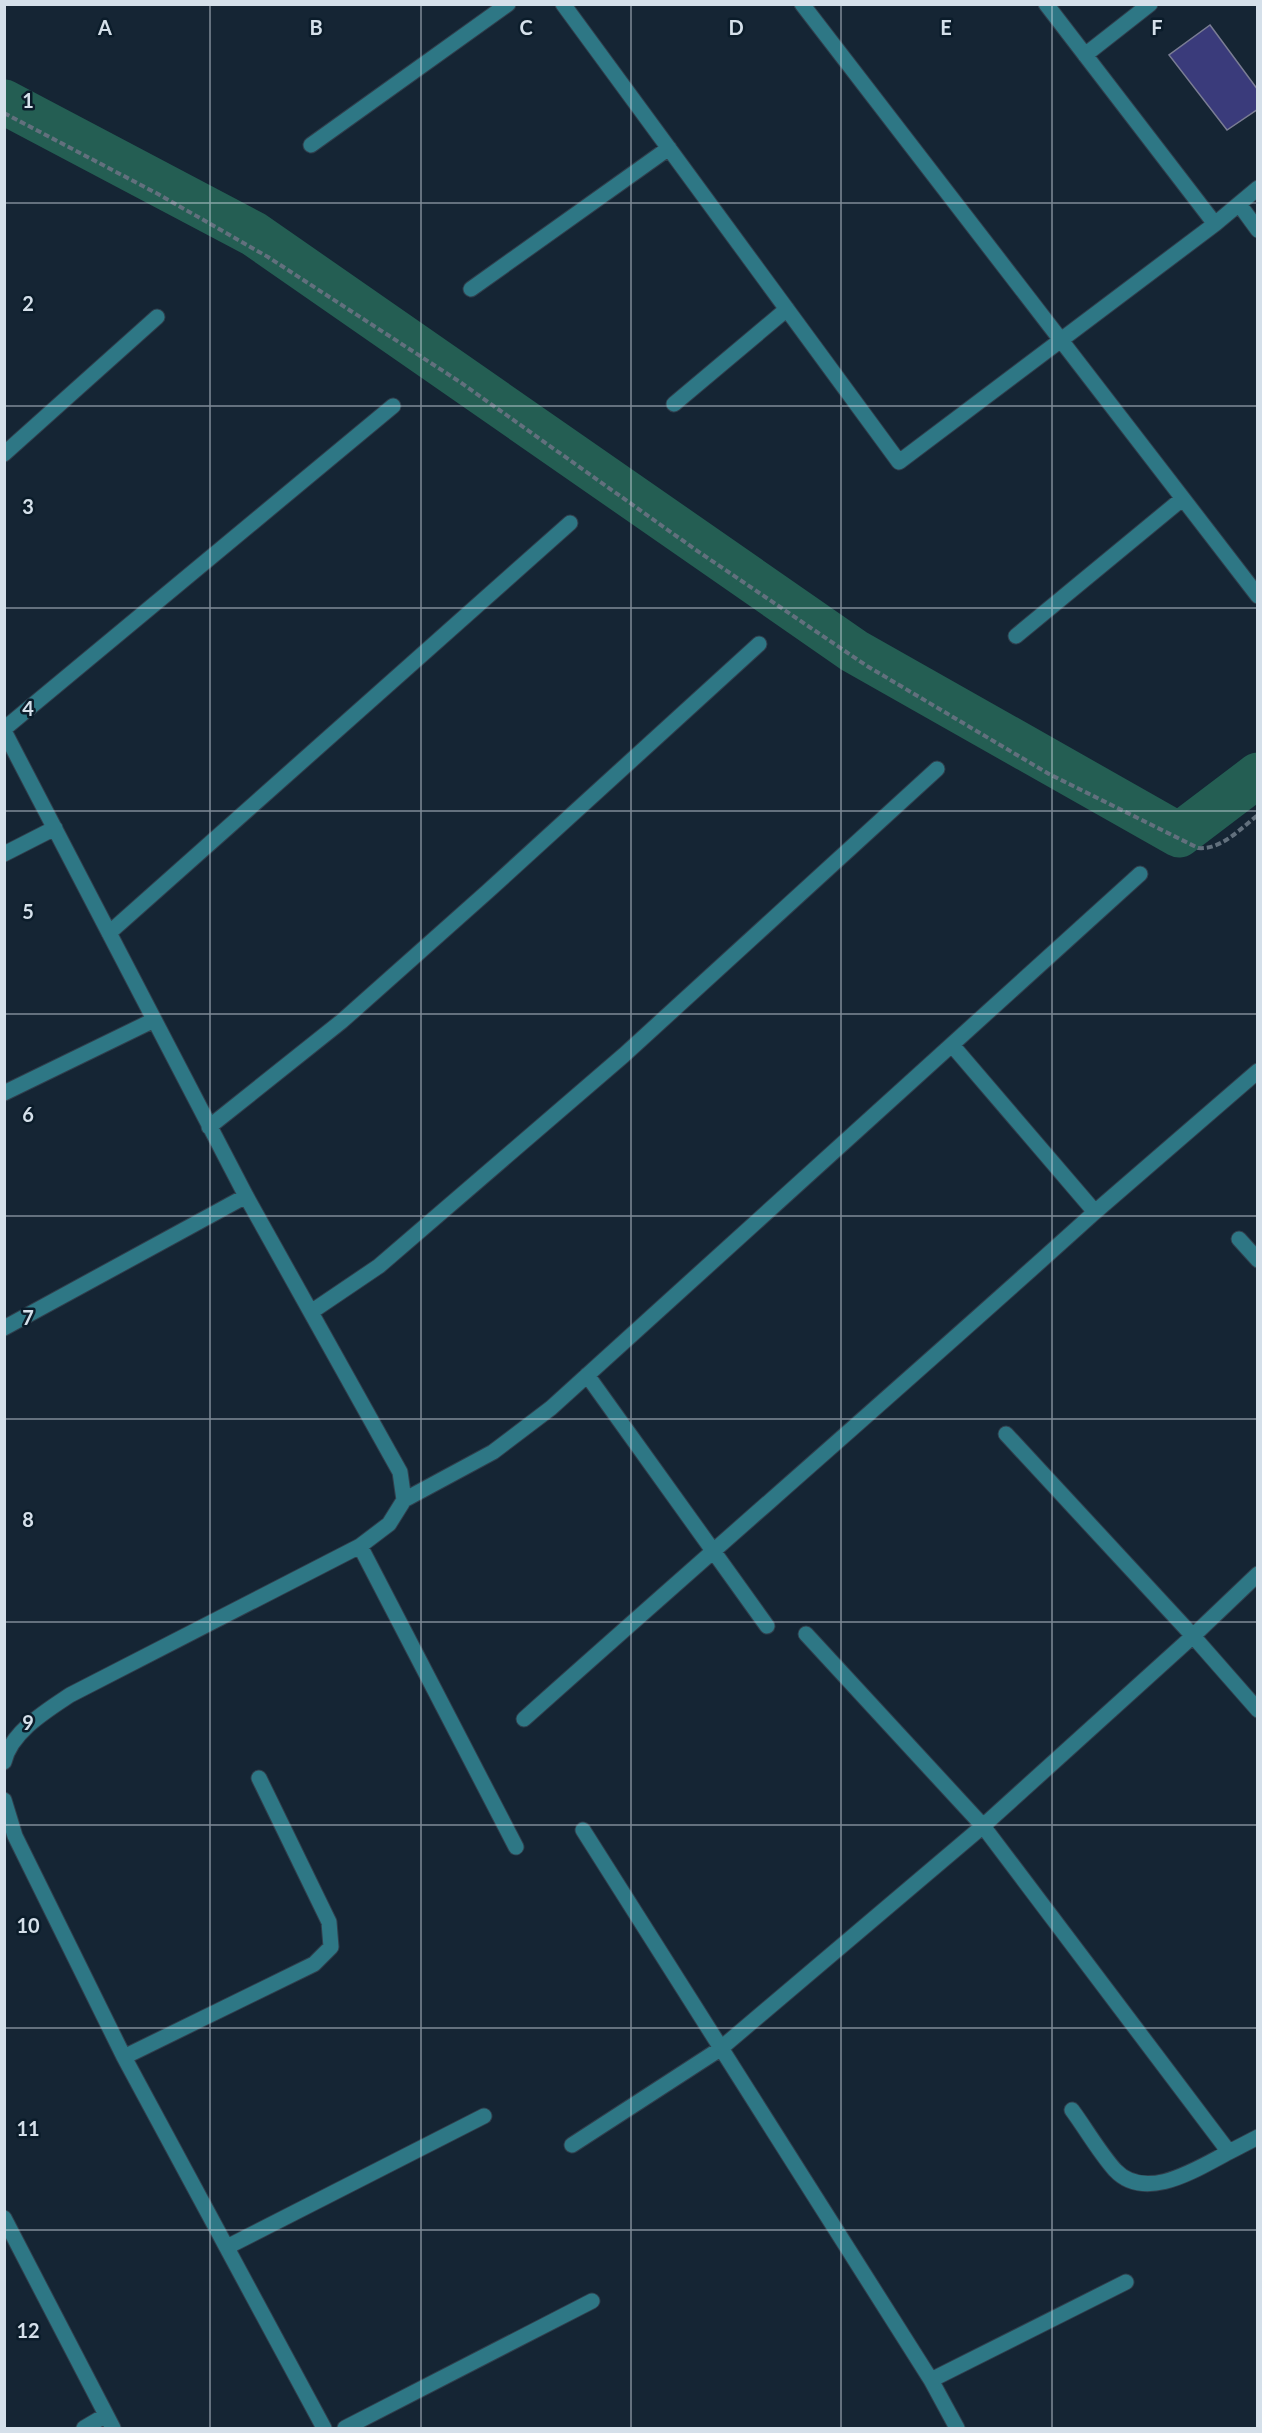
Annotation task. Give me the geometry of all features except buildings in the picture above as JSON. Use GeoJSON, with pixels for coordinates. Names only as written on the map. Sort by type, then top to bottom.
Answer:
{"type":"FeatureCollection","features":[{"type":"Feature","properties":{"kind":"street"},"geometry":{"type":"LineString","coordinates":[[311,145],[508,4]]}},
{"type":"Feature","properties":{"kind":"street"},"geometry":{"type":"LineString","coordinates":[[563,4],[899,462],[1215,224],[1257,188]]}},
{"type":"Feature","properties":{"kind":"street"},"geometry":{"type":"LineString","coordinates":[[802,4],[1257,596]]}},
{"type":"Feature","properties":{"kind":"street"},"geometry":{"type":"LineString","coordinates":[[1046,4],[1215,224]]}},
{"type":"Feature","properties":{"kind":"street"},"geometry":{"type":"LineString","coordinates":[[1085,55],[1150,4]]}},
{"type":"Feature","properties":{"kind":"street"},"geometry":{"type":"LineString","coordinates":[[471,289],[669,148]]}},
{"type":"Feature","properties":{"kind":"street"},"geometry":{"type":"LineString","coordinates":[[1239,204],[1257,230]]}},
{"type":"Feature","properties":{"kind":"street"},"geometry":{"type":"LineString","coordinates":[[674,404],[787,309]]}},
{"type":"Feature","properties":{"kind":"street"},"geometry":{"type":"LineString","coordinates":[[4,454],[157,317]]}},
{"type":"Feature","properties":{"kind":"street"},"geometry":{"type":"LineString","coordinates":[[393,406],[4,730],[209,1127],[400,1472],[404,1500]]}},
{"type":"Feature","properties":{"kind":"street"},"geometry":{"type":"LineString","coordinates":[[1016,636],[1182,499]]}},
{"type":"Feature","properties":{"kind":"street"},"geometry":{"type":"LineString","coordinates":[[109,933],[570,523]]}},
{"type":"Feature","properties":{"kind":"street"},"geometry":{"type":"LineString","coordinates":[[209,1127],[342,1021],[759,644]]}},
{"type":"Feature","properties":{"kind":"street"},"geometry":{"type":"LineString","coordinates":[[311,1312],[379,1266],[624,1055],[937,769]]}},
{"type":"Feature","properties":{"kind":"street"},"geometry":{"type":"LineString","coordinates":[[4,854],[55,828]]}},
{"type":"Feature","properties":{"kind":"street"},"geometry":{"type":"LineString","coordinates":[[4,1762],[7,1750],[38,1716],[70,1695],[360,1546],[389,1524],[404,1500],[493,1452],[551,1408],[1140,874]]}},
{"type":"Feature","properties":{"kind":"street"},"geometry":{"type":"LineString","coordinates":[[4,1093],[154,1020]]}},
{"type":"Feature","properties":{"kind":"street"},"geometry":{"type":"LineString","coordinates":[[952,1045],[1095,1212]]}},
{"type":"Feature","properties":{"kind":"street"},"geometry":{"type":"LineString","coordinates":[[524,1719],[711,1551],[1257,1071]]}},
{"type":"Feature","properties":{"kind":"street"},"geometry":{"type":"LineString","coordinates":[[4,1328],[246,1196]]}},
{"type":"Feature","properties":{"kind":"street"},"geometry":{"type":"LineString","coordinates":[[1239,1239],[1257,1260]]}},
{"type":"Feature","properties":{"kind":"street"},"geometry":{"type":"LineString","coordinates":[[587,1375],[711,1551],[767,1626]]}},
{"type":"Feature","properties":{"kind":"street"},"geometry":{"type":"LineString","coordinates":[[1006,1434],[1193,1636],[1257,1710]]}},
{"type":"Feature","properties":{"kind":"street"},"geometry":{"type":"LineString","coordinates":[[360,1546],[516,1847]]}},
{"type":"Feature","properties":{"kind":"street"},"geometry":{"type":"LineString","coordinates":[[572,2145],[720,2049],[983,1826],[1193,1636],[1257,1574]]}},
{"type":"Feature","properties":{"kind":"street"},"geometry":{"type":"LineString","coordinates":[[806,1634],[983,1826],[1230,2152]]}},
{"type":"Feature","properties":{"kind":"street"},"geometry":{"type":"LineString","coordinates":[[124,2057],[314,1964],[331,1947],[329,1922],[259,1778]]}},
{"type":"Feature","properties":{"kind":"street"},"geometry":{"type":"LineString","coordinates":[[4,1800],[15,1836],[124,2057],[324,2428]]}},
{"type":"Feature","properties":{"kind":"street"},"geometry":{"type":"LineString","coordinates":[[583,1830],[932,2380],[957,2428]]}},
{"type":"Feature","properties":{"kind":"street"},"geometry":{"type":"LineString","coordinates":[[1072,2110],[1116,2171],[1138,2184],[1160,2182],[1186,2174],[1257,2137]]}},
{"type":"Feature","properties":{"kind":"street"},"geometry":{"type":"LineString","coordinates":[[227,2247],[484,2116]]}},
{"type":"Feature","properties":{"kind":"street"},"geometry":{"type":"LineString","coordinates":[[4,2218],[110,2422],[84,2428]]}},
{"type":"Feature","properties":{"kind":"street"},"geometry":{"type":"LineString","coordinates":[[932,2380],[1126,2282]]}},
{"type":"Feature","properties":{"kind":"street"},"geometry":{"type":"LineString","coordinates":[[345,2428],[592,2301]]}},
{"type":"Feature","properties":{"kind":"path"},"geometry":{"type":"LineString","coordinates":[[4,113],[158,194],[268,257],[460,382],[696,550],[867,666],[1049,774],[1198,848],[1208,849],[1219,844],[1257,815]]}},
{"type":"Feature","properties":{"kind":"waterway"},"geometry":{"type":"LineString","coordinates":[[4,102],[254,234],[854,651],[1179,835],[1258,775]]}}]}
